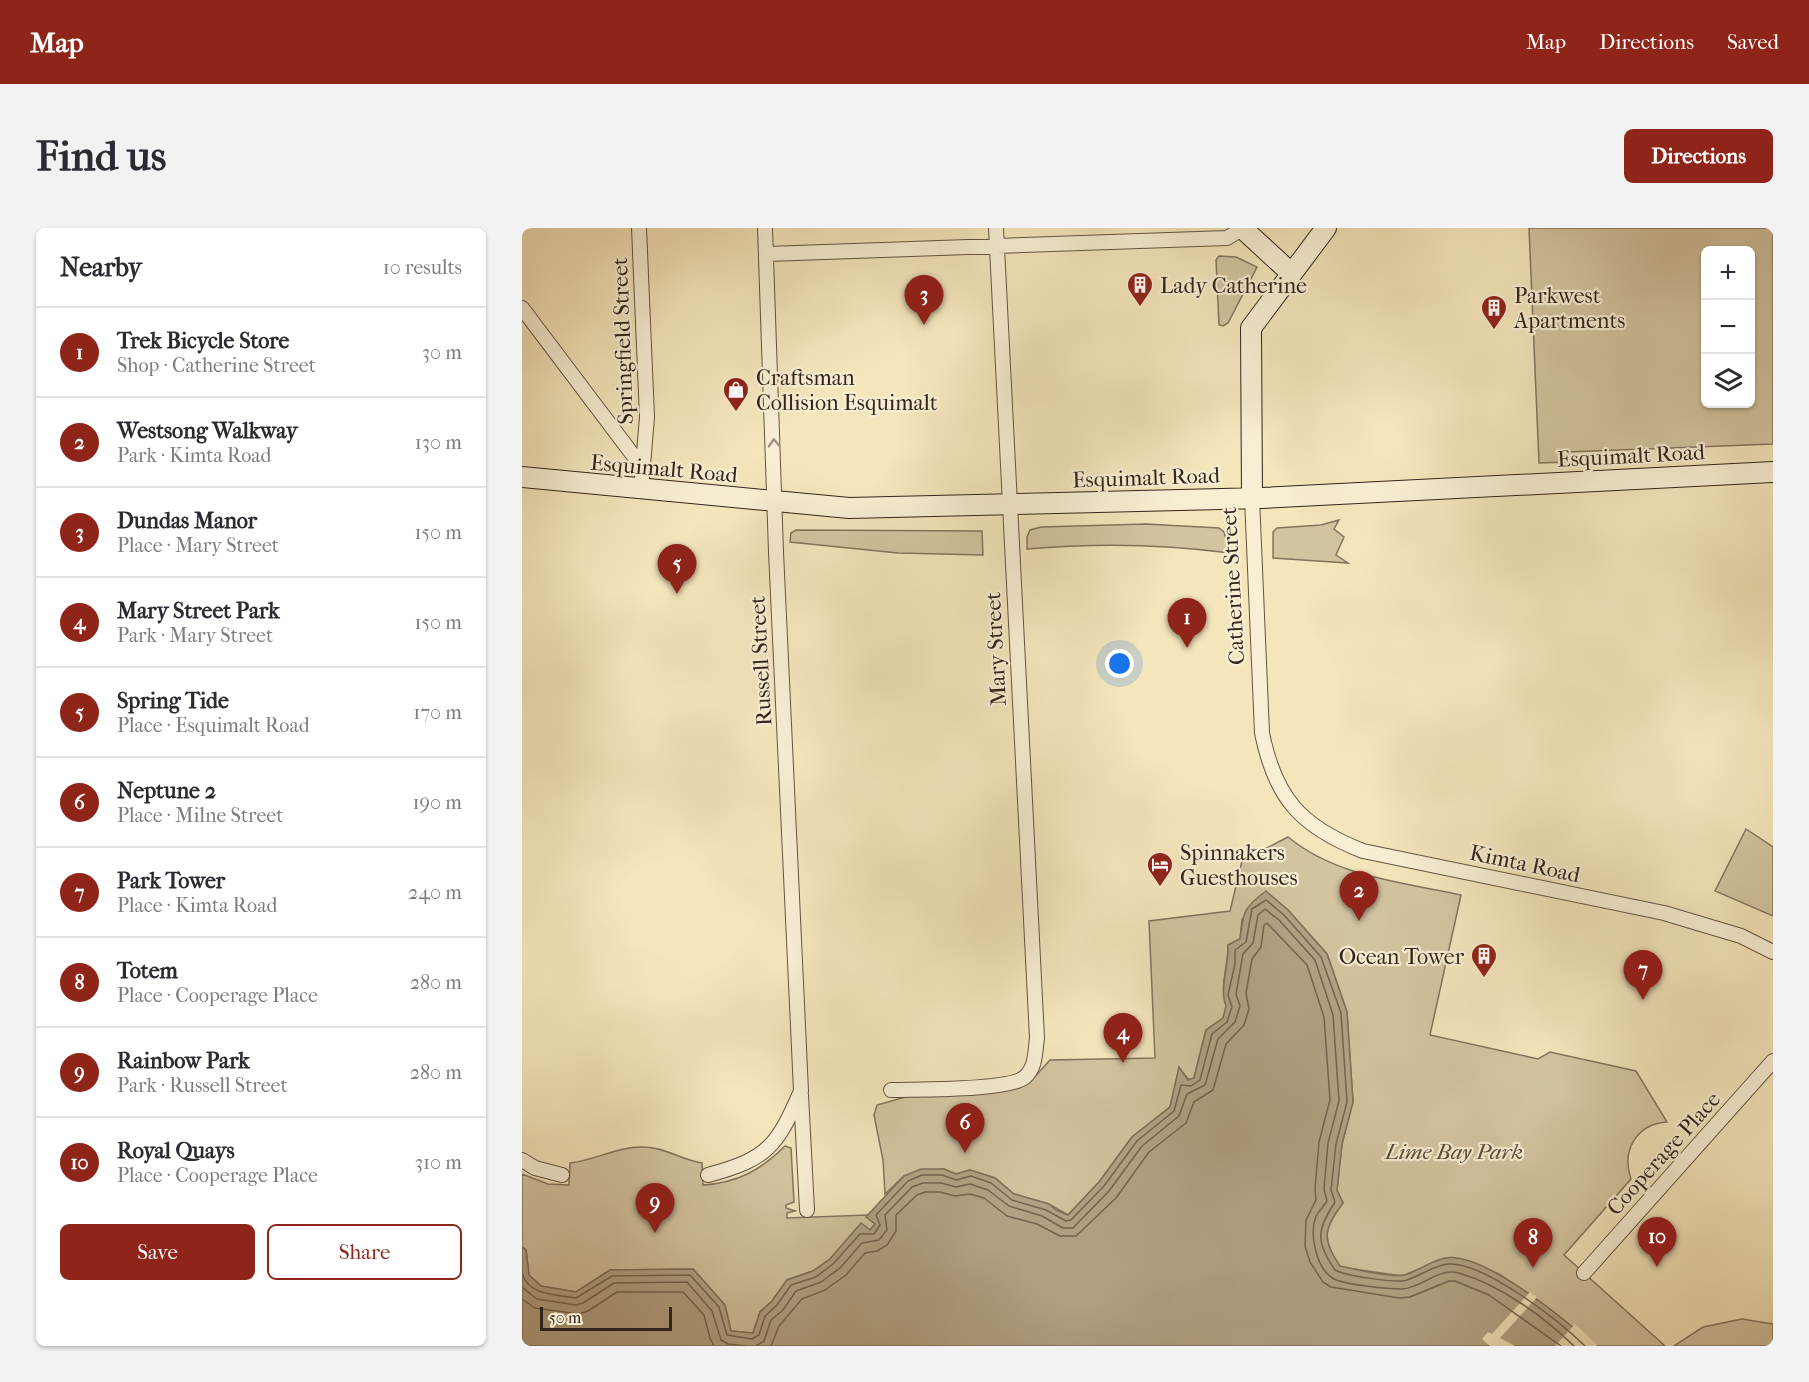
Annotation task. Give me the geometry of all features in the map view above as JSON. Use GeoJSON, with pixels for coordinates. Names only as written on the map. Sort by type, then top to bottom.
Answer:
{"type":"FeatureCollection","features":[{"type":"Feature","properties":{"kind":"main road","name":"Catherine Street"},"geometry":{"type":"LineString","coordinates":[[1252,498],[1251,328],[1326,228]]}},
{"type":"Feature","properties":{"kind":"main road"},"geometry":{"type":"LineString","coordinates":[[1242,229],[1291,273]]}},
{"type":"Feature","properties":{"kind":"main road","name":"Esquimalt Road"},"geometry":{"type":"LineString","coordinates":[[522,477],[849,508],[1252,498],[1773,472]]}},
{"type":"Feature","properties":{"kind":"street","name":"Springfield Street"},"geometry":{"type":"LineString","coordinates":[[639,228],[647,417],[641,489]]}},
{"type":"Feature","properties":{"kind":"street","name":"Russell Street"},"geometry":{"type":"LineString","coordinates":[[765,228],[776,552],[807,1210]]}},
{"type":"Feature","properties":{"kind":"street","name":"Mary Street"},"geometry":{"type":"LineString","coordinates":[[891,1090],[999,1086],[1023,1079],[1033,1068],[1037,1038],[996,228]]}},
{"type":"Feature","properties":{"kind":"street"},"geometry":{"type":"LineString","coordinates":[[766,254],[1227,238],[1242,229]]}},
{"type":"Feature","properties":{"kind":"street"},"geometry":{"type":"LineString","coordinates":[[522,308],[642,467]]}},
{"type":"Feature","properties":{"kind":"street","name":"Catherine Street"},"geometry":{"type":"LineString","coordinates":[[1252,498],[1262,733],[1269,766],[1282,793]]}},
{"type":"Feature","properties":{"kind":"street","name":"Kimta Road"},"geometry":{"type":"LineString","coordinates":[[1282,793],[1302,817],[1327,834],[1363,850],[1675,916],[1741,936],[1773,952]]}},
{"type":"Feature","properties":{"kind":"street","name":"Cooperage Place"},"geometry":{"type":"LineString","coordinates":[[1584,1273],[1773,1061]]}},
{"type":"Feature","properties":{"kind":"street","name":"Russell Street"},"geometry":{"type":"LineString","coordinates":[[708,1175],[740,1166],[765,1150],[783,1132],[801,1091]]}},
{"type":"Feature","properties":{"kind":"street"},"geometry":{"type":"LineString","coordinates":[[522,1160],[535,1168],[562,1175]]}},
{"type":"Feature","properties":{"kind":"green space"},"geometry":{"type":"Polygon","coordinates":[[[1529,228],[1773,228],[1773,444],[1568,452],[1568,462],[1539,463],[1529,228]]]}},
{"type":"Feature","properties":{"kind":"green space"},"geometry":{"type":"Polygon","coordinates":[[[1219,256],[1236,257],[1257,267],[1228,323],[1223,326],[1219,325],[1216,260],[1219,256]]]}},
{"type":"Feature","properties":{"kind":"green space"},"geometry":{"type":"Polygon","coordinates":[[[1339,520],[1334,529],[1344,537],[1336,555],[1348,563],[1273,558],[1273,532],[1277,528],[1321,525],[1339,520]]]}},
{"type":"Feature","properties":{"kind":"green space"},"geometry":{"type":"Polygon","coordinates":[[[1146,524],[1219,528],[1224,532],[1230,553],[1128,545],[1027,549],[1027,537],[1030,530],[1041,527],[1146,524]]]}},
{"type":"Feature","properties":{"kind":"green space"},"geometry":{"type":"Polygon","coordinates":[[[796,530],[982,531],[983,555],[898,553],[790,542],[791,533],[796,530]]]}},
{"type":"Feature","properties":{"kind":"green space"},"geometry":{"type":"Polygon","coordinates":[[[1746,829],[1773,847],[1773,916],[1715,891],[1746,829]]]}},
{"type":"Feature","properties":{"kind":"green space","name":"Lime Bay Park"},"geometry":{"type":"Polygon","coordinates":[[[1288,837],[1327,861],[1348,870],[1461,895],[1430,1035],[1538,1059],[1550,1052],[1636,1071],[1667,1122],[1647,1128],[1634,1140],[1628,1158],[1631,1179],[1564,1255],[1665,1346],[1594,1346],[1547,1307],[1499,1274],[1460,1259],[1446,1258],[1402,1276],[1340,1267],[1330,1249],[1327,1234],[1332,1220],[1343,1203],[1337,1190],[1342,1144],[1353,1102],[1347,1012],[1327,954],[1288,910],[1266,892],[1242,919],[1240,939],[1228,945],[1224,984],[1224,998],[1227,1005],[1223,1018],[1206,1030],[1194,1078],[1189,1080],[1179,1068],[1170,1107],[1132,1137],[1099,1182],[1068,1215],[1049,1204],[1014,1194],[995,1178],[970,1170],[956,1174],[944,1169],[904,1176],[885,1194],[883,1160],[874,1115],[877,1105],[912,1095],[988,1093],[1016,1088],[1031,1081],[1050,1060],[1155,1058],[1149,921],[1230,911],[1242,861],[1288,837]]]}},
{"type":"Feature","properties":{"kind":"green space"},"geometry":{"type":"Polygon","coordinates":[[[785,1146],[791,1148],[794,1202],[786,1205],[786,1208],[795,1211],[787,1213],[787,1218],[868,1215],[867,1217],[875,1224],[869,1231],[861,1224],[830,1259],[813,1271],[787,1280],[772,1301],[760,1312],[753,1333],[731,1331],[725,1305],[693,1269],[610,1270],[576,1292],[541,1286],[529,1275],[526,1250],[522,1247],[522,1174],[548,1184],[569,1185],[570,1163],[634,1147],[644,1147],[659,1149],[702,1163],[703,1185],[715,1184],[748,1174],[767,1162],[785,1146]]]}},
{"type":"Feature","properties":{"kind":"green space"},"geometry":{"type":"Polygon","coordinates":[[[1742,1319],[1773,1324],[1773,1346],[1674,1346],[1703,1327],[1742,1319]]]}},
{"type":"Feature","properties":{"kind":"water"},"geometry":{"type":"Polygon","coordinates":[[[1266,891],[1288,910],[1327,954],[1347,1012],[1353,1102],[1342,1144],[1337,1190],[1343,1203],[1332,1220],[1327,1234],[1330,1248],[1340,1266],[1398,1276],[1440,1259],[1462,1259],[1481,1266],[1524,1290],[1594,1346],[522,1346],[522,1247],[526,1250],[529,1275],[541,1286],[576,1292],[610,1270],[693,1269],[725,1305],[731,1331],[753,1333],[760,1312],[772,1301],[787,1280],[813,1271],[830,1259],[861,1223],[870,1230],[875,1224],[866,1217],[904,1176],[921,1169],[944,1169],[956,1174],[970,1170],[995,1178],[1014,1194],[1049,1204],[1068,1215],[1099,1182],[1132,1137],[1170,1107],[1179,1067],[1188,1080],[1194,1078],[1206,1030],[1223,1018],[1226,1006],[1224,985],[1228,945],[1240,939],[1246,911],[1253,901],[1266,891]]]}},
{"type":"Feature","properties":{"kind":"pier"},"geometry":{"type":"Polygon","coordinates":[[[1530,1292],[1537,1297],[1500,1338],[1515,1346],[1490,1346],[1482,1339],[1488,1332],[1492,1334],[1530,1292]]]}},
{"type":"Feature","properties":{"kind":"pier"},"geometry":{"type":"Polygon","coordinates":[[[1575,1324],[1596,1344],[1597,1346],[1555,1346],[1575,1324]]]}},
{"type":"Feature","properties":{"kind":"place","name":"Lady Catherine"},"geometry":{"type":"Point","coordinates":[1140,308]}},
{"type":"Feature","properties":{"kind":"place","name":"Dundas Manor"},"geometry":{"type":"Point","coordinates":[924,325]}},
{"type":"Feature","properties":{"kind":"place","name":"Parkwest Apartments"},"geometry":{"type":"Point","coordinates":[1494,331]}},
{"type":"Feature","properties":{"kind":"place","name":"Craftsman Collision Esquimalt"},"geometry":{"type":"Point","coordinates":[736,413]}},
{"type":"Feature","properties":{"kind":"place","name":"Spring Tide"},"geometry":{"type":"Point","coordinates":[677,594]}},
{"type":"Feature","properties":{"kind":"place","name":"Trek Bicycle Store"},"geometry":{"type":"Point","coordinates":[1187,648]}},
{"type":"Feature","properties":{"kind":"place","name":"Spinnakers Guesthouses"},"geometry":{"type":"Point","coordinates":[1160,888]}},
{"type":"Feature","properties":{"kind":"place","name":"Westsong Walkway"},"geometry":{"type":"Point","coordinates":[1359,921]}},
{"type":"Feature","properties":{"kind":"place","name":"Ocean Tower"},"geometry":{"type":"Point","coordinates":[1484,979]}},
{"type":"Feature","properties":{"kind":"place","name":"Park Tower"},"geometry":{"type":"Point","coordinates":[1643,1000]}},
{"type":"Feature","properties":{"kind":"place","name":"Mary Street Park"},"geometry":{"type":"Point","coordinates":[1123,1063]}},
{"type":"Feature","properties":{"kind":"place","name":"Neptune 2"},"geometry":{"type":"Point","coordinates":[965,1153]}},
{"type":"Feature","properties":{"kind":"place","name":"Rainbow Park"},"geometry":{"type":"Point","coordinates":[655,1233]}},
{"type":"Feature","properties":{"kind":"place","name":"Royal Quays"},"geometry":{"type":"Point","coordinates":[1657,1267]}},
{"type":"Feature","properties":{"kind":"place","name":"Totem"},"geometry":{"type":"Point","coordinates":[1533,1268]}}]}
